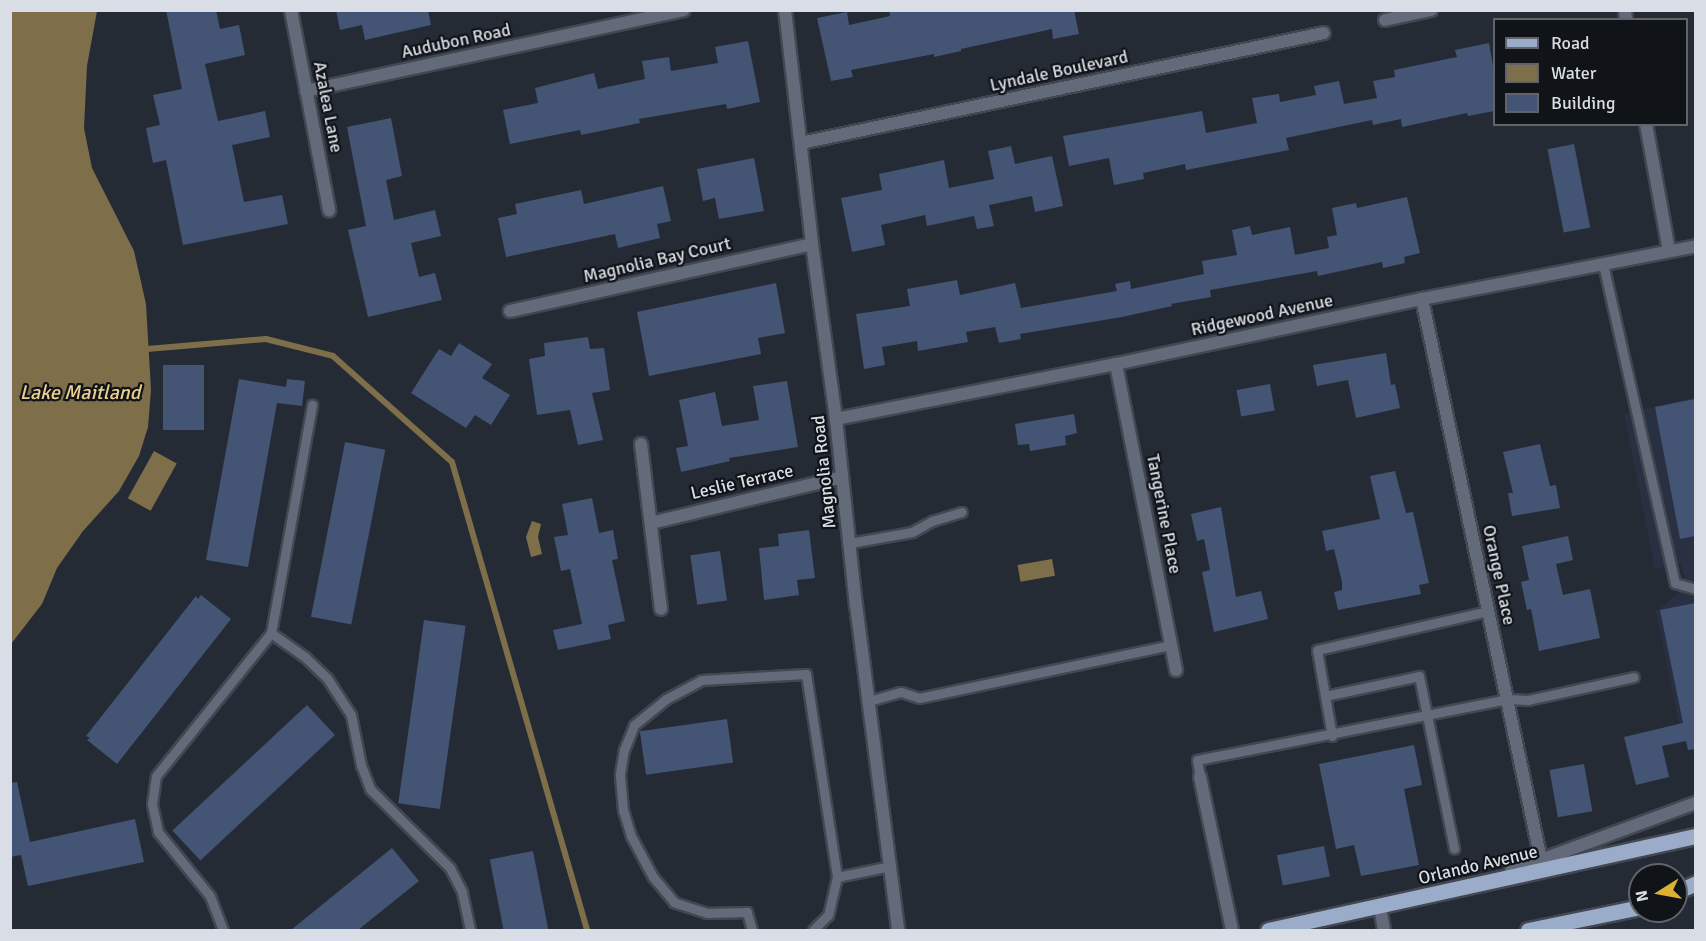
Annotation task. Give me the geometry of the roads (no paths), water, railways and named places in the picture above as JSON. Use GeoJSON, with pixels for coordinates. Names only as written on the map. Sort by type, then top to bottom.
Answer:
{"type":"FeatureCollection","features":[{"type":"Feature","properties":{"kind":"main road","name":"Orlando Avenue"},"geometry":{"type":"LineString","coordinates":[[1268,930],[1695,836]]}},
{"type":"Feature","properties":{"kind":"main road"},"geometry":{"type":"LineString","coordinates":[[1528,930],[1583,925],[1628,911]]}},
{"type":"Feature","properties":{"kind":"street","name":"Azalea Lane"},"geometry":{"type":"LineString","coordinates":[[291,10],[329,210]]}},
{"type":"Feature","properties":{"kind":"street","name":"Audubon Road"},"geometry":{"type":"LineString","coordinates":[[306,91],[683,10]]}},
{"type":"Feature","properties":{"kind":"street","name":"Magnolia Road"},"geometry":{"type":"LineString","coordinates":[[785,10],[898,930]]}},
{"type":"Feature","properties":{"kind":"street"},"geometry":{"type":"LineString","coordinates":[[1385,20],[1431,10]]}},
{"type":"Feature","properties":{"kind":"street","name":"Lyndale Boulevard"},"geometry":{"type":"LineString","coordinates":[[801,143],[1324,33]]}},
{"type":"Feature","properties":{"kind":"street"},"geometry":{"type":"LineString","coordinates":[[1646,126],[1669,251]]}},
{"type":"Feature","properties":{"kind":"street","name":"Magnolia Bay Court"},"geometry":{"type":"LineString","coordinates":[[510,311],[812,244]]}},
{"type":"Feature","properties":{"kind":"street","name":"Ridgewood Avenue"},"geometry":{"type":"LineString","coordinates":[[836,419],[1116,364],[1422,299],[1695,246]]}},
{"type":"Feature","properties":{"kind":"street","name":"Orange Place"},"geometry":{"type":"LineString","coordinates":[[1422,299],[1541,860]]}},
{"type":"Feature","properties":{"kind":"street","name":"Tangerine Place"},"geometry":{"type":"LineString","coordinates":[[1116,364],[1176,670]]}},
{"type":"Feature","properties":{"kind":"street"},"geometry":{"type":"LineString","coordinates":[[641,444],[661,609]]}},
{"type":"Feature","properties":{"kind":"street","name":"Leslie Terrace"},"geometry":{"type":"LineString","coordinates":[[651,523],[842,477]]}},
{"type":"Feature","properties":{"kind":"street"},"geometry":{"type":"LineString","coordinates":[[1200,777],[1232,930]]}},
{"type":"Feature","properties":{"kind":"street"},"geometry":{"type":"LineString","coordinates":[[1470,887],[1695,803]]}},
{"type":"Feature","properties":{"kind":"street"},"geometry":{"type":"LineString","coordinates":[[1380,907],[1384,930]]}},
{"type":"Feature","properties":{"kind":"lane"},"geometry":{"type":"LineString","coordinates":[[1603,264],[1675,583],[1695,588]]}},
{"type":"Feature","properties":{"kind":"lane"},"geometry":{"type":"LineString","coordinates":[[223,930],[210,896],[158,832],[152,804],[156,776],[271,633],[312,405]]}},
{"type":"Feature","properties":{"kind":"lane"},"geometry":{"type":"LineString","coordinates":[[850,543],[912,532],[932,521],[962,512]]}},
{"type":"Feature","properties":{"kind":"lane"},"geometry":{"type":"LineString","coordinates":[[1332,736],[1317,650],[1488,611]]}},
{"type":"Feature","properties":{"kind":"lane"},"geometry":{"type":"LineString","coordinates":[[271,633],[305,657],[327,678],[351,715],[361,765],[370,789],[450,868],[462,892],[470,930]]}},
{"type":"Feature","properties":{"kind":"lane"},"geometry":{"type":"LineString","coordinates":[[869,701],[901,692],[919,698],[1172,645]]}},
{"type":"Feature","properties":{"kind":"lane"},"geometry":{"type":"LineString","coordinates":[[752,930],[747,912],[707,914],[674,902],[653,877],[631,836],[623,810],[620,774],[624,750],[634,724],[666,699],[701,680],[806,674],[837,877],[828,915],[813,930]]}},
{"type":"Feature","properties":{"kind":"lane"},"geometry":{"type":"LineString","coordinates":[[1325,696],[1419,676],[1454,848]]}},
{"type":"Feature","properties":{"kind":"lane"},"geometry":{"type":"LineString","coordinates":[[1200,777],[1197,760],[1332,736],[1507,699],[1528,700],[1634,677]]}},
{"type":"Feature","properties":{"kind":"lane"},"geometry":{"type":"LineString","coordinates":[[837,877],[890,866]]}},
{"type":"Feature","properties":{"kind":"water","name":"Lake Maitland"},"geometry":{"type":"Polygon","coordinates":[[[11,10],[97,11],[87,66],[84,128],[92,168],[134,251],[146,304],[151,390],[148,427],[139,456],[119,491],[83,531],[57,568],[42,604],[11,644],[11,10]]]}},
{"type":"Feature","properties":{"kind":"water"},"geometry":{"type":"Polygon","coordinates":[[[154,451],[177,464],[151,511],[128,498],[154,451]]]}},
{"type":"Feature","properties":{"kind":"water"},"geometry":{"type":"Polygon","coordinates":[[[532,521],[541,524],[538,537],[542,554],[531,557],[526,537],[532,521]]]}},
{"type":"Feature","properties":{"kind":"water"},"geometry":{"type":"Polygon","coordinates":[[[1052,559],[1055,576],[1020,582],[1018,565],[1052,559]]]}},
{"type":"Feature","properties":{"kind":"waterway"},"geometry":{"type":"LineString","coordinates":[[147,349],[266,339],[333,356],[452,462],[587,930]]}}]}
